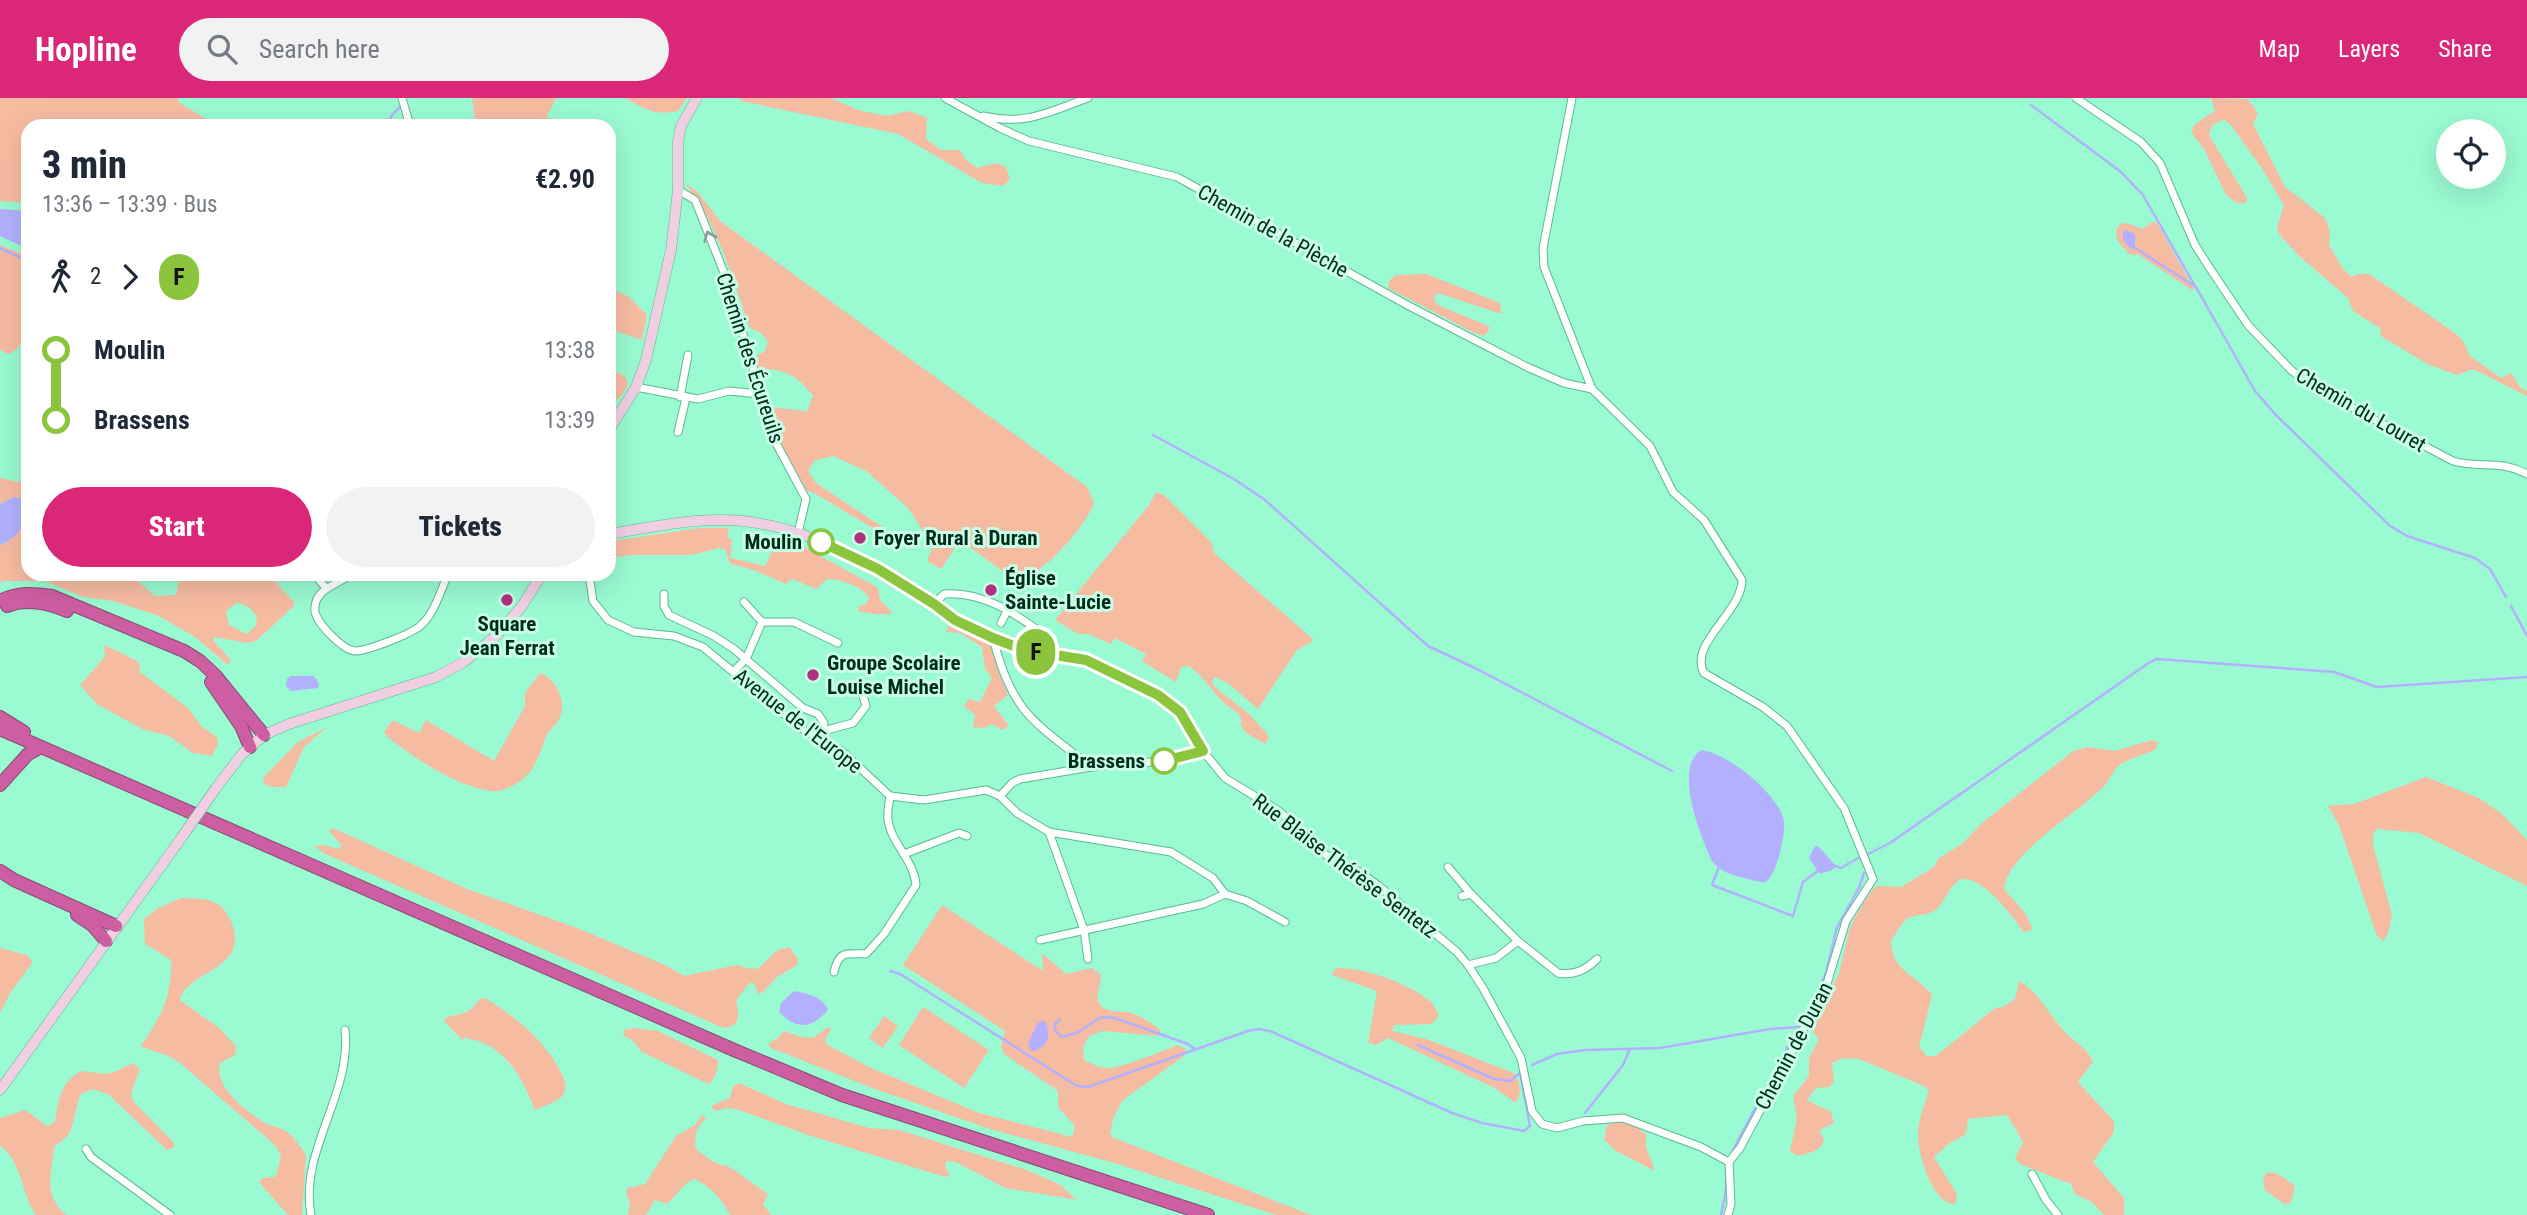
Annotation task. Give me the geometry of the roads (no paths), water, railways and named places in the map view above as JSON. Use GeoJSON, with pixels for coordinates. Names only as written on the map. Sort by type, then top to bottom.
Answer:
{"type":"FeatureCollection","features":[{"type":"Feature","properties":{"kind":"highway"},"geometry":{"type":"LineString","coordinates":[[0,601],[12,595],[29,593],[52,596],[184,651],[215,676],[264,735]]}},
{"type":"Feature","properties":{"kind":"highway"},"geometry":{"type":"LineString","coordinates":[[0,608],[35,601],[55,606],[187,661],[208,679],[241,726],[250,747]]}},
{"type":"Feature","properties":{"kind":"highway"},"geometry":{"type":"LineString","coordinates":[[0,717],[42,741],[46,750]]}},
{"type":"Feature","properties":{"kind":"highway"},"geometry":{"type":"LineString","coordinates":[[0,729],[733,1050],[842,1095],[1208,1215]]}},
{"type":"Feature","properties":{"kind":"highway"},"geometry":{"type":"LineString","coordinates":[[0,785],[27,754],[46,750]]}},
{"type":"Feature","properties":{"kind":"highway"},"geometry":{"type":"LineString","coordinates":[[0,870],[14,880],[116,926]]}},
{"type":"Feature","properties":{"kind":"highway"},"geometry":{"type":"LineString","coordinates":[[0,881],[80,917],[92,925],[106,941]]}},
{"type":"Feature","properties":{"kind":"street"},"geometry":{"type":"LineString","coordinates":[[402,98],[408,119]]}},
{"type":"Feature","properties":{"kind":"street"},"geometry":{"type":"LineString","coordinates":[[616,419],[636,387],[646,360],[669,261],[678,190],[678,142],[684,118],[697,98]]}},
{"type":"Feature","properties":{"kind":"street","name":"Chemin de la Plèche"},"geometry":{"type":"LineString","coordinates":[[945,98],[1019,136],[1050,147],[1161,171],[1177,177],[1409,306],[1527,367],[1564,383],[1592,389]]}},
{"type":"Feature","properties":{"kind":"street"},"geometry":{"type":"LineString","coordinates":[[972,113],[1002,120],[1024,120],[1088,98]]}},
{"type":"Feature","properties":{"kind":"street"},"geometry":{"type":"LineString","coordinates":[[1572,98],[1543,258],[1544,267],[1592,389]]}},
{"type":"Feature","properties":{"kind":"street","name":"Chemin du Louret"},"geometry":{"type":"LineString","coordinates":[[2076,98],[2141,142],[2160,163],[2195,245],[2248,325],[2291,370],[2309,384],[2453,461],[2467,465],[2498,464],[2514,467],[2527,474]]}},
{"type":"Feature","properties":{"kind":"street","name":"Chemin des Écureuils"},"geometry":{"type":"LineString","coordinates":[[678,190],[695,200],[725,275],[776,443],[806,499],[798,533]]}},
{"type":"Feature","properties":{"kind":"street"},"geometry":{"type":"LineString","coordinates":[[678,432],[688,355]]}},
{"type":"Feature","properties":{"kind":"street"},"geometry":{"type":"LineString","coordinates":[[636,387],[683,397],[706,398],[729,391],[760,394]]}},
{"type":"Feature","properties":{"kind":"street","name":"Chemin de Duran"},"geometry":{"type":"LineString","coordinates":[[1592,389],[1650,446],[1673,492],[1704,520],[1742,580],[1740,597],[1702,652],[1700,667],[1704,673],[1763,707],[1787,726],[1844,808],[1873,880],[1846,921],[1826,987],[1729,1162]]}},
{"type":"Feature","properties":{"kind":"street"},"geometry":{"type":"LineString","coordinates":[[616,533],[684,522],[721,520],[759,524],[798,533],[859,559],[934,604],[955,620],[993,638],[1024,650],[1056,654],[1054,642],[1032,626],[1007,609],[971,594],[944,594],[934,604]]}},
{"type":"Feature","properties":{"kind":"street"},"geometry":{"type":"LineString","coordinates":[[320,581],[326,588]]}},
{"type":"Feature","properties":{"kind":"street"},"geometry":{"type":"LineString","coordinates":[[342,581],[326,588],[316,602],[316,615],[340,645],[358,651],[418,628],[429,615],[446,581]]}},
{"type":"Feature","properties":{"kind":"street"},"geometry":{"type":"LineString","coordinates":[[0,1090],[242,754],[264,735],[289,724],[450,671],[476,654],[497,635],[522,606],[538,581]]}},
{"type":"Feature","properties":{"kind":"street","name":"Avenue de l'Europe"},"geometry":{"type":"LineString","coordinates":[[590,581],[593,601],[608,620],[634,632],[674,636],[703,647],[801,728],[843,752],[890,796]]}},
{"type":"Feature","properties":{"kind":"street"},"geometry":{"type":"LineString","coordinates":[[664,594],[664,607],[669,615],[714,636],[746,659],[803,708],[818,714],[824,723],[821,740]]}},
{"type":"Feature","properties":{"kind":"street"},"geometry":{"type":"LineString","coordinates":[[744,602],[762,622],[794,622],[838,643]]}},
{"type":"Feature","properties":{"kind":"street"},"geometry":{"type":"LineString","coordinates":[[1001,623],[1007,609]]}},
{"type":"Feature","properties":{"kind":"street"},"geometry":{"type":"LineString","coordinates":[[734,671],[746,659],[762,622]]}},
{"type":"Feature","properties":{"kind":"street"},"geometry":{"type":"LineString","coordinates":[[993,638],[1001,670],[1017,704],[1027,717],[1091,767]]}},
{"type":"Feature","properties":{"kind":"street","name":"Rue Blaise Thérèse Sentetz"},"geometry":{"type":"LineString","coordinates":[[1056,654],[1100,665],[1158,695],[1180,712],[1203,751],[1225,778],[1279,811],[1326,855],[1358,872],[1425,923],[1468,965],[1521,1058],[1532,1111],[1542,1124],[1557,1128],[1583,1121],[1623,1118],[1701,1147],[1729,1162]]}},
{"type":"Feature","properties":{"kind":"street"},"geometry":{"type":"LineString","coordinates":[[823,731],[856,720],[866,706],[862,692]]}},
{"type":"Feature","properties":{"kind":"street"},"geometry":{"type":"LineString","coordinates":[[1000,796],[1012,783],[1020,779],[1091,767],[1164,761],[1203,751]]}},
{"type":"Feature","properties":{"kind":"street"},"geometry":{"type":"LineString","coordinates":[[834,972],[840,956],[866,954],[884,934],[916,882],[888,821],[890,796],[924,800],[986,790],[1000,796],[1017,813],[1049,832],[1171,852],[1213,878],[1225,894],[1247,901],[1285,922]]}},
{"type":"Feature","properties":{"kind":"street"},"geometry":{"type":"LineString","coordinates":[[1049,832],[1084,930],[1088,959]]}},
{"type":"Feature","properties":{"kind":"street"},"geometry":{"type":"LineString","coordinates":[[904,854],[959,833],[967,836]]}},
{"type":"Feature","properties":{"kind":"street"},"geometry":{"type":"LineString","coordinates":[[1448,867],[1518,941],[1558,973],[1565,975],[1578,972],[1597,959]]}},
{"type":"Feature","properties":{"kind":"street"},"geometry":{"type":"LineString","coordinates":[[1040,940],[1203,904],[1225,894]]}},
{"type":"Feature","properties":{"kind":"street"},"geometry":{"type":"LineString","coordinates":[[1462,896],[1471,894]]}},
{"type":"Feature","properties":{"kind":"street"},"geometry":{"type":"LineString","coordinates":[[1468,965],[1496,958],[1518,941]]}},
{"type":"Feature","properties":{"kind":"street"},"geometry":{"type":"LineString","coordinates":[[311,1215],[311,1172],[343,1075],[346,1057],[345,1030]]}},
{"type":"Feature","properties":{"kind":"street"},"geometry":{"type":"LineString","coordinates":[[86,1149],[91,1157],[170,1215]]}},
{"type":"Feature","properties":{"kind":"street"},"geometry":{"type":"LineString","coordinates":[[1728,1215],[1731,1204],[1729,1162]]}},
{"type":"Feature","properties":{"kind":"street"},"geometry":{"type":"LineString","coordinates":[[2032,1174],[2057,1215]]}},
{"type":"Feature","properties":{"kind":"waterway"},"geometry":{"type":"LineString","coordinates":[[2031,105],[2121,172],[2143,195],[2195,286]]}},
{"type":"Feature","properties":{"kind":"waterway"},"geometry":{"type":"LineString","coordinates":[[390,119],[400,107]]}},
{"type":"Feature","properties":{"kind":"waterway"},"geometry":{"type":"LineString","coordinates":[[0,248],[21,258]]}},
{"type":"Feature","properties":{"kind":"waterway"},"geometry":{"type":"LineString","coordinates":[[2135,248],[2196,287],[2255,391],[2275,414],[2389,525],[2407,536],[2475,558],[2490,569],[2506,597]]}},
{"type":"Feature","properties":{"kind":"waterway"},"geometry":{"type":"LineString","coordinates":[[1153,435],[1234,479],[1265,500],[1428,646],[1672,771]]}},
{"type":"Feature","properties":{"kind":"waterway"},"geometry":{"type":"LineString","coordinates":[[2511,606],[2527,636]]}},
{"type":"Feature","properties":{"kind":"waterway"},"geometry":{"type":"LineString","coordinates":[[1868,854],[1890,843],[2157,659],[2334,672],[2377,687],[2527,677]]}},
{"type":"Feature","properties":{"kind":"waterway"},"geometry":{"type":"LineString","coordinates":[[1835,866],[1841,868],[1860,857]]}},
{"type":"Feature","properties":{"kind":"waterway"},"geometry":{"type":"LineString","coordinates":[[1719,867],[1712,885],[1793,916],[1803,882],[1819,870]]}},
{"type":"Feature","properties":{"kind":"waterway"},"geometry":{"type":"LineString","coordinates":[[1731,1154],[1806,1016],[1826,973],[1837,927],[1859,888],[1864,873]]}},
{"type":"Feature","properties":{"kind":"waterway"},"geometry":{"type":"LineString","coordinates":[[890,971],[900,974],[1077,1086],[1088,1087],[1259,1029],[1270,1031],[1452,1113],[1482,1123],[1524,1131],[1530,1126],[1520,1073],[1510,1081],[1494,1079],[1418,1045]]}},
{"type":"Feature","properties":{"kind":"waterway"},"geometry":{"type":"LineString","coordinates":[[1060,1019],[1055,1024],[1055,1030],[1061,1037],[1077,1033],[1101,1017],[1115,1018],[1188,1044],[1195,1049]]}},
{"type":"Feature","properties":{"kind":"waterway"},"geometry":{"type":"LineString","coordinates":[[1532,1065],[1557,1054],[1585,1050],[1660,1048],[1770,1029],[1798,1027]]}},
{"type":"Feature","properties":{"kind":"waterway"},"geometry":{"type":"LineString","coordinates":[[1585,1113],[1623,1065],[1630,1049]]}},
{"type":"Feature","properties":{"kind":"waterway"},"geometry":{"type":"LineString","coordinates":[[1721,1215],[1726,1191],[1726,1170]]}},
{"type":"Feature","properties":{"kind":"place","name":"Foyer Rural à Duran"},"geometry":{"type":"Point","coordinates":[860,538]}},
{"type":"Feature","properties":{"kind":"place","name":"Moulin"},"geometry":{"type":"Point","coordinates":[821,542]}},
{"type":"Feature","properties":{"kind":"place","name":"Église Sainte-Lucie"},"geometry":{"type":"Point","coordinates":[991,590]}},
{"type":"Feature","properties":{"kind":"place","name":"Square Jean Ferrat"},"geometry":{"type":"Point","coordinates":[507,600]}},
{"type":"Feature","properties":{"kind":"place","name":"Groupe Scolaire Louise Michel"},"geometry":{"type":"Point","coordinates":[813,675]}},
{"type":"Feature","properties":{"kind":"place","name":"Brassens"},"geometry":{"type":"Point","coordinates":[1164,761]}}]}
